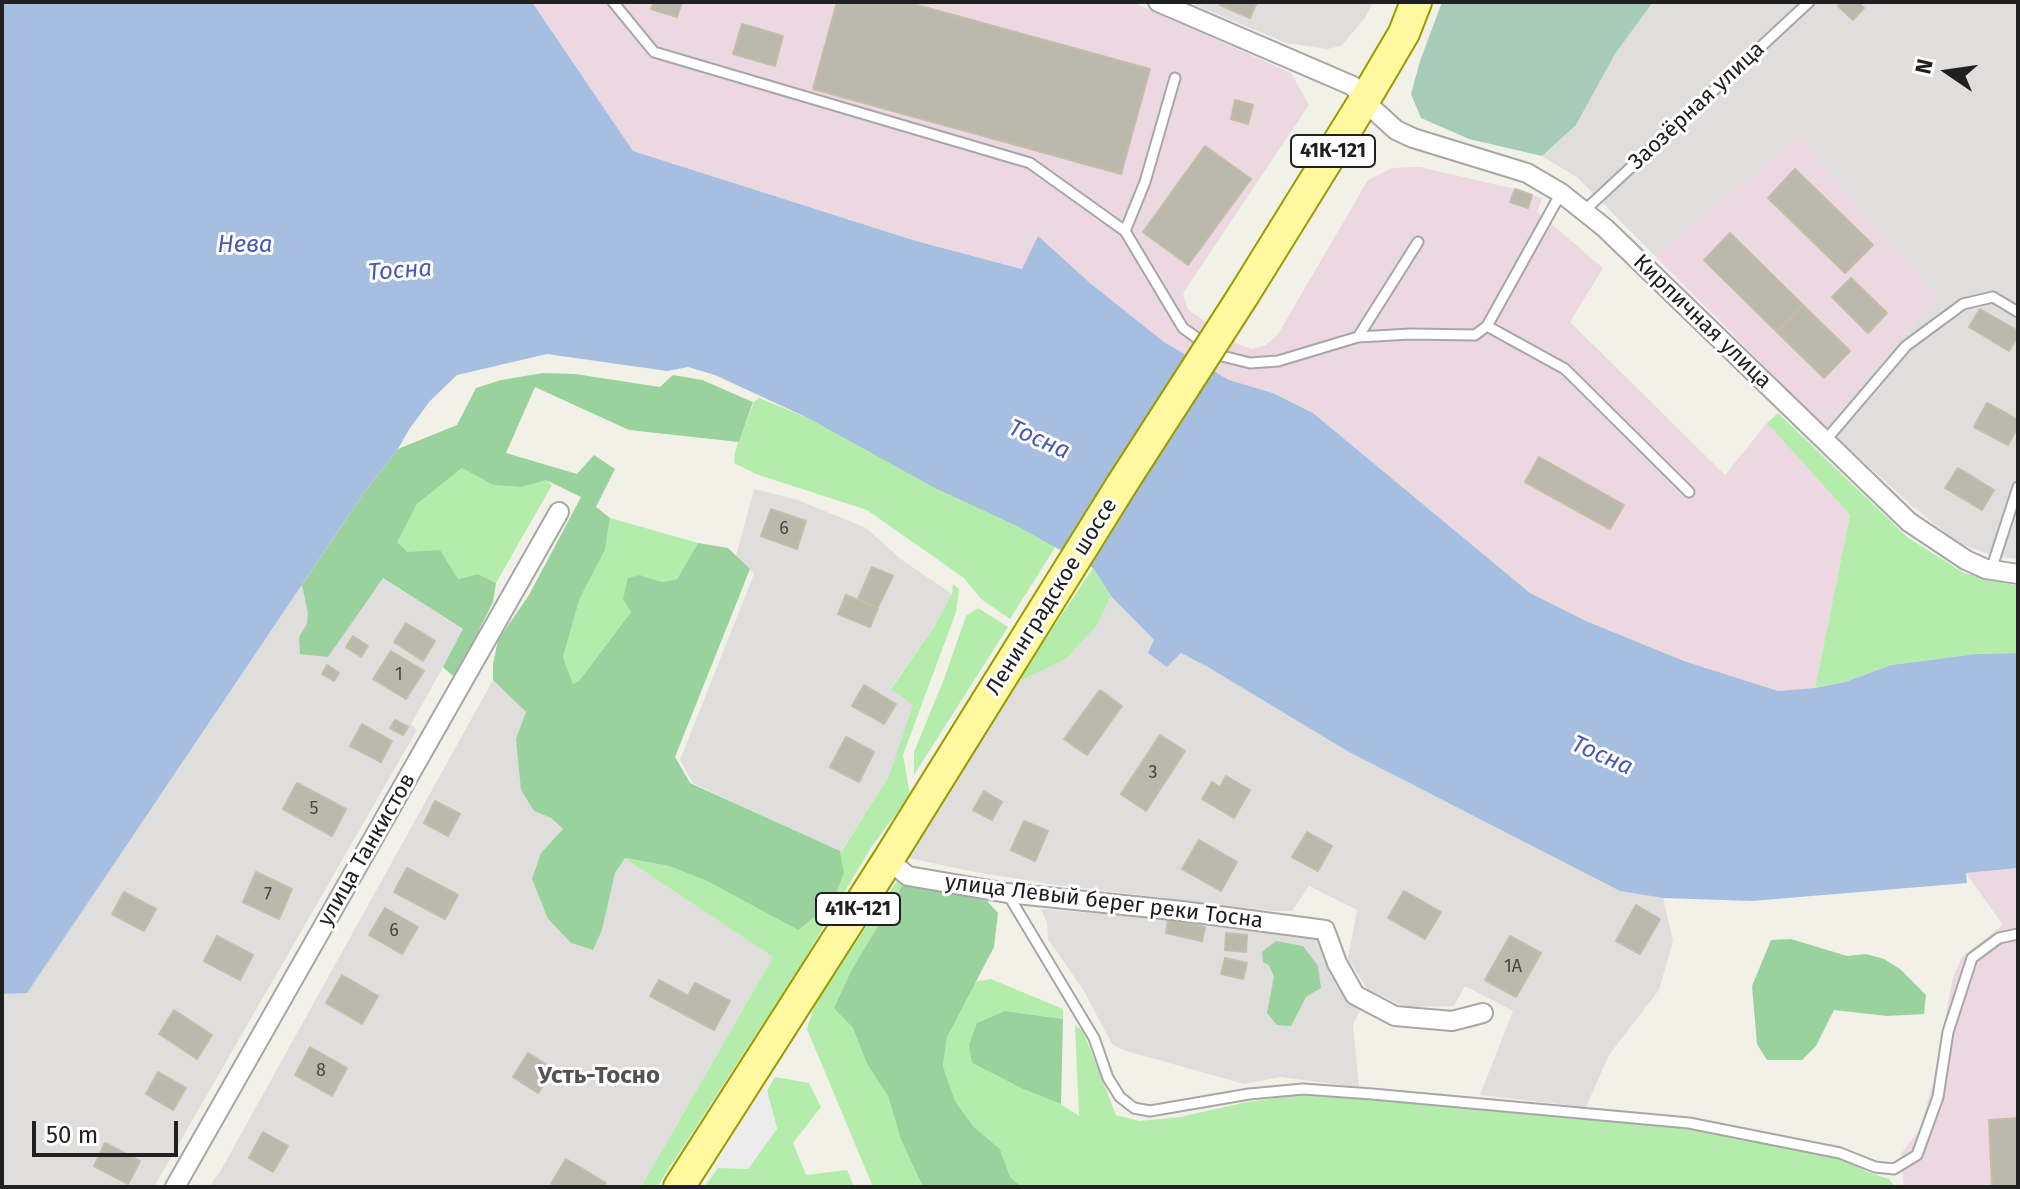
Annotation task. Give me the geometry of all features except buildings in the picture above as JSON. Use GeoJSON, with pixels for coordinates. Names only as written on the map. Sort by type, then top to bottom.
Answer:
{"type":"FeatureCollection","features":[{"type":"Feature","properties":{"kind":"main road","name":"Ленинградское шоссе"},"geometry":{"type":"LineString","coordinates":[[679,1187],[1243,296],[1364,101],[1404,33],[1416,2]]}},
{"type":"Feature","properties":{"kind":"street","name":"Кирпичная улица"},"geometry":{"type":"LineString","coordinates":[[1168,4],[1353,86],[1364,101],[1396,130],[1527,173],[1561,193],[1585,210],[1909,522],[1966,560],[1991,570],[2018,574]]}},
{"type":"Feature","properties":{"kind":"street","name":"улица Танкистов"},"geometry":{"type":"LineString","coordinates":[[175,1187],[559,512]]}},
{"type":"Feature","properties":{"kind":"street","name":"улица Левый берег реки Тосна"},"geometry":{"type":"LineString","coordinates":[[888,860],[908,876],[1007,893],[1325,930],[1337,963],[1355,995],[1395,1016],[1452,1021],[1483,1013]]}},
{"type":"Feature","properties":{"kind":"lane"},"geometry":{"type":"LineString","coordinates":[[613,2],[654,52],[1030,163],[1125,231],[1183,328],[1222,356],[1250,363],[1278,361],[1358,337],[1475,335],[1487,326],[1561,193]]}},
{"type":"Feature","properties":{"kind":"lane","name":"Заозёрная улица"},"geometry":{"type":"LineString","coordinates":[[1585,210],[1809,2]]}},
{"type":"Feature","properties":{"kind":"lane"},"geometry":{"type":"LineString","coordinates":[[1125,231],[1145,182],[1175,78]]}},
{"type":"Feature","properties":{"kind":"lane"},"geometry":{"type":"LineString","coordinates":[[1358,337],[1418,242]]}},
{"type":"Feature","properties":{"kind":"lane"},"geometry":{"type":"LineString","coordinates":[[1825,441],[1906,346],[1963,304],[1993,297],[2018,312]]}},
{"type":"Feature","properties":{"kind":"lane"},"geometry":{"type":"LineString","coordinates":[[1487,326],[1565,369],[1689,492]]}},
{"type":"Feature","properties":{"kind":"lane"},"geometry":{"type":"LineString","coordinates":[[1991,570],[2018,487]]}},
{"type":"Feature","properties":{"kind":"lane"},"geometry":{"type":"LineString","coordinates":[[1007,893],[1094,1038],[1108,1078],[1120,1097],[1134,1108],[1150,1111],[1249,1094],[1303,1089],[1372,1094],[1689,1123],[1840,1153],[1875,1167],[1894,1169],[1917,1155],[1938,1097],[1948,1032],[1972,958],[1999,938],[2018,934]]}},
{"type":"Feature","properties":{"kind":"shaded area"},"geometry":{"type":"Polygon","coordinates":[[[532,2],[1132,2],[1291,73],[1309,105],[1183,293],[1188,310],[1240,345],[1252,349],[1266,345],[1278,334],[1368,180],[1392,168],[1420,167],[1542,198],[1537,212],[1603,268],[1570,322],[1725,475],[1767,423],[1850,515],[1815,688],[1778,691],[1684,661],[1586,621],[1530,593],[1313,413],[1273,393],[1229,380],[1164,342],[1038,237],[1023,269],[916,241],[633,151],[532,2]]]}},
{"type":"Feature","properties":{"kind":"shaded area"},"geometry":{"type":"Polygon","coordinates":[[[1188,2],[1373,2],[1365,18],[1341,46],[1327,49],[1286,43],[1188,2]]]}},
{"type":"Feature","properties":{"kind":"shaded area"},"geometry":{"type":"Polygon","coordinates":[[[1653,2],[2018,2],[2018,559],[1994,556],[1958,543],[1824,426],[1938,298],[1799,138],[1654,255],[1578,178],[1542,156],[1576,125],[1615,54],[1653,2]]]}},
{"type":"Feature","properties":{"kind":"shaded area"},"geometry":{"type":"Polygon","coordinates":[[[1799,137],[1938,298],[1824,426],[1654,255],[1799,137]]]}},
{"type":"Feature","properties":{"kind":"shaded area"},"geometry":{"type":"Polygon","coordinates":[[[754,489],[798,500],[866,528],[902,560],[952,594],[934,627],[891,688],[914,705],[889,776],[840,853],[693,783],[680,760],[754,574],[736,556],[754,489]]]}},
{"type":"Feature","properties":{"kind":"shaded area"},"geometry":{"type":"Polygon","coordinates":[[[329,544],[464,630],[411,724],[417,730],[154,1187],[2,1187],[2,994],[27,992],[329,544]]]}},
{"type":"Feature","properties":{"kind":"shaded area"},"geometry":{"type":"Polygon","coordinates":[[[1111,596],[1154,640],[1167,667],[1181,653],[1232,679],[1349,752],[1620,891],[1663,898],[1673,941],[1659,990],[1609,1055],[1586,1107],[1480,1095],[1513,1011],[1465,986],[1454,1006],[1406,1007],[1368,990],[1348,959],[1357,910],[1309,886],[1292,911],[1273,911],[1057,885],[909,858],[1016,683],[1066,659],[1096,625],[1111,596]]]}},
{"type":"Feature","properties":{"kind":"shaded area"},"geometry":{"type":"Polygon","coordinates":[[[493,680],[526,712],[522,724],[534,811],[551,818],[563,830],[541,853],[548,919],[571,943],[592,950],[602,930],[615,873],[624,858],[773,957],[641,1187],[209,1187],[221,1170],[493,680]]]}},
{"type":"Feature","properties":{"kind":"shaded area"},"geometry":{"type":"Polygon","coordinates":[[[2018,868],[2018,1187],[1904,1187],[1901,1154],[1920,1129],[1933,1082],[1953,977],[1962,957],[2003,925],[1966,873],[2018,868]]]}},
{"type":"Feature","properties":{"kind":"shaded area"},"geometry":{"type":"Polygon","coordinates":[[[1041,909],[1149,918],[1317,940],[1343,993],[1361,1008],[1353,1025],[1359,1087],[1280,1077],[1244,1084],[1123,1050],[1112,1044],[1084,991],[1048,939],[1047,923],[1041,909]]]}},
{"type":"Feature","properties":{"kind":"shaded area"},"geometry":{"type":"Polygon","coordinates":[[[757,1086],[767,1091],[777,1129],[748,1169],[718,1168],[708,1182],[757,1086]]]}},
{"type":"Feature","properties":{"kind":"green space"},"geometry":{"type":"Polygon","coordinates":[[[1442,2],[1653,2],[1615,54],[1576,125],[1542,156],[1469,139],[1421,118],[1411,94],[1442,2]]]}},
{"type":"Feature","properties":{"kind":"green space"},"geometry":{"type":"Polygon","coordinates":[[[543,373],[575,374],[660,387],[673,375],[702,380],[753,402],[739,442],[629,430],[535,387],[506,453],[577,474],[594,455],[615,469],[596,507],[610,518],[605,550],[580,598],[563,657],[573,684],[579,681],[631,612],[623,599],[628,578],[640,575],[662,582],[677,579],[698,543],[728,548],[750,569],[675,757],[690,783],[840,851],[844,873],[837,891],[816,916],[798,930],[707,881],[669,866],[625,858],[615,873],[602,930],[593,950],[571,943],[548,919],[532,879],[541,853],[563,829],[551,818],[534,811],[521,790],[516,739],[526,712],[493,680],[493,664],[498,640],[529,595],[581,497],[546,480],[521,487],[493,485],[462,468],[417,504],[397,542],[408,552],[440,550],[458,579],[478,574],[496,583],[493,602],[455,678],[443,667],[463,629],[383,578],[328,657],[300,654],[299,637],[307,624],[308,613],[302,585],[363,494],[398,449],[457,425],[476,388],[543,373]]]}},
{"type":"Feature","properties":{"kind":"green space"},"geometry":{"type":"Polygon","coordinates":[[[759,398],[810,419],[1056,546],[1010,619],[981,599],[964,578],[867,510],[756,474],[734,463],[735,452],[754,402],[759,398]]]}},
{"type":"Feature","properties":{"kind":"green space"},"geometry":{"type":"Polygon","coordinates":[[[1778,413],[1907,537],[1964,573],[2018,586],[2018,653],[1976,654],[1891,665],[1845,682],[1815,688],[1850,515],[1767,423],[1778,413]]]}},
{"type":"Feature","properties":{"kind":"green space"},"geometry":{"type":"Polygon","coordinates":[[[462,468],[493,485],[521,487],[546,479],[552,485],[496,583],[478,574],[458,579],[408,552],[396,541],[417,504],[462,468]]]}},
{"type":"Feature","properties":{"kind":"green space"},"geometry":{"type":"Polygon","coordinates":[[[610,518],[698,543],[677,579],[662,582],[640,575],[631,612],[579,681],[573,684],[563,657],[580,598],[605,550],[610,518]]]}},
{"type":"Feature","properties":{"kind":"green space"},"geometry":{"type":"Polygon","coordinates":[[[1093,568],[1111,596],[1097,625],[1066,659],[1016,683],[1093,568]]]}},
{"type":"Feature","properties":{"kind":"green space"},"geometry":{"type":"Polygon","coordinates":[[[953,584],[959,589],[956,612],[903,755],[910,795],[872,846],[800,966],[657,1187],[641,1187],[773,957],[624,858],[669,866],[707,881],[798,930],[816,916],[837,891],[843,873],[840,851],[889,776],[913,705],[891,689],[934,627],[952,594],[953,584]]]}},
{"type":"Feature","properties":{"kind":"green space"},"geometry":{"type":"Polygon","coordinates":[[[978,608],[1008,627],[914,775],[914,752],[966,616],[978,608]]]}},
{"type":"Feature","properties":{"kind":"green space"},"geometry":{"type":"Polygon","coordinates":[[[899,878],[904,883],[852,969],[835,1008],[853,1028],[867,1064],[888,1096],[901,1140],[923,1187],[873,1187],[807,1029],[816,1002],[899,878]]]}},
{"type":"Feature","properties":{"kind":"green space"},"geometry":{"type":"Polygon","coordinates":[[[904,883],[940,887],[987,901],[998,913],[994,947],[947,1037],[943,1066],[955,1101],[974,1127],[1000,1149],[1010,1177],[1022,1187],[923,1187],[901,1140],[888,1096],[867,1064],[853,1028],[834,1008],[852,969],[904,883]]]}},
{"type":"Feature","properties":{"kind":"green space"},"geometry":{"type":"Polygon","coordinates":[[[1791,939],[1847,956],[1866,954],[1884,959],[1900,969],[1926,995],[1924,1014],[1887,1016],[1834,1010],[1816,1046],[1802,1060],[1767,1060],[1757,1044],[1752,986],[1771,940],[1791,939]]]}},
{"type":"Feature","properties":{"kind":"green space"},"geometry":{"type":"Polygon","coordinates":[[[1276,941],[1303,946],[1318,966],[1321,988],[1306,997],[1291,1026],[1277,1025],[1267,1013],[1274,977],[1269,965],[1263,962],[1262,952],[1276,941]]]}},
{"type":"Feature","properties":{"kind":"green space"},"geometry":{"type":"Polygon","coordinates":[[[991,979],[1063,1009],[1063,1019],[1005,1011],[972,1063],[1061,1104],[1079,1116],[1075,1025],[1083,1031],[1116,1115],[1139,1121],[1180,1117],[1247,1102],[1298,1095],[1556,1111],[1689,1128],[1843,1158],[1867,1172],[1889,1179],[1895,1187],[1022,1187],[1010,1177],[1000,1149],[974,1127],[955,1101],[943,1066],[947,1037],[974,982],[991,979]]]}},
{"type":"Feature","properties":{"kind":"green space"},"geometry":{"type":"Polygon","coordinates":[[[1005,1011],[1063,1019],[1061,1104],[972,1063],[969,1045],[977,1023],[1005,1011]]]}},
{"type":"Feature","properties":{"kind":"green space"},"geometry":{"type":"Polygon","coordinates":[[[775,1077],[809,1083],[821,1107],[793,1143],[806,1175],[847,1170],[854,1187],[704,1187],[718,1168],[777,1129],[767,1091],[775,1077]]]}},
{"type":"Feature","properties":{"kind":"water"},"geometry":{"type":"Polygon","coordinates":[[[2,2],[532,2],[633,151],[916,241],[1022,269],[1038,236],[1090,283],[1164,342],[1229,380],[1273,393],[1313,413],[1530,593],[1586,621],[1684,661],[1778,691],[1845,682],[1891,665],[1976,654],[2018,653],[2018,868],[1966,873],[1967,883],[1752,901],[1663,898],[1620,891],[1349,752],[1181,653],[1167,667],[1148,653],[1154,640],[1111,596],[1093,568],[1017,526],[933,487],[810,419],[715,375],[688,367],[667,371],[547,354],[457,375],[430,401],[363,494],[27,993],[2,994],[2,2]]]}},
{"type":"Feature","properties":{"kind":"district","name":"Усть-Тосно"},"geometry":{"type":"Point","coordinates":[599,1076]}},
{"type":"Feature","properties":{"kind":"water label","name":"Нева"},"geometry":{"type":"Point","coordinates":[245,245]}},
{"type":"Feature","properties":{"kind":"water label","name":"Тосна"},"geometry":{"type":"Point","coordinates":[400,271]}},
{"type":"Feature","properties":{"kind":"water label","name":"Тосна"},"geometry":{"type":"Point","coordinates":[1039,440]}},
{"type":"Feature","properties":{"kind":"water label","name":"Тосна"},"geometry":{"type":"Point","coordinates":[1602,756]}}]}
